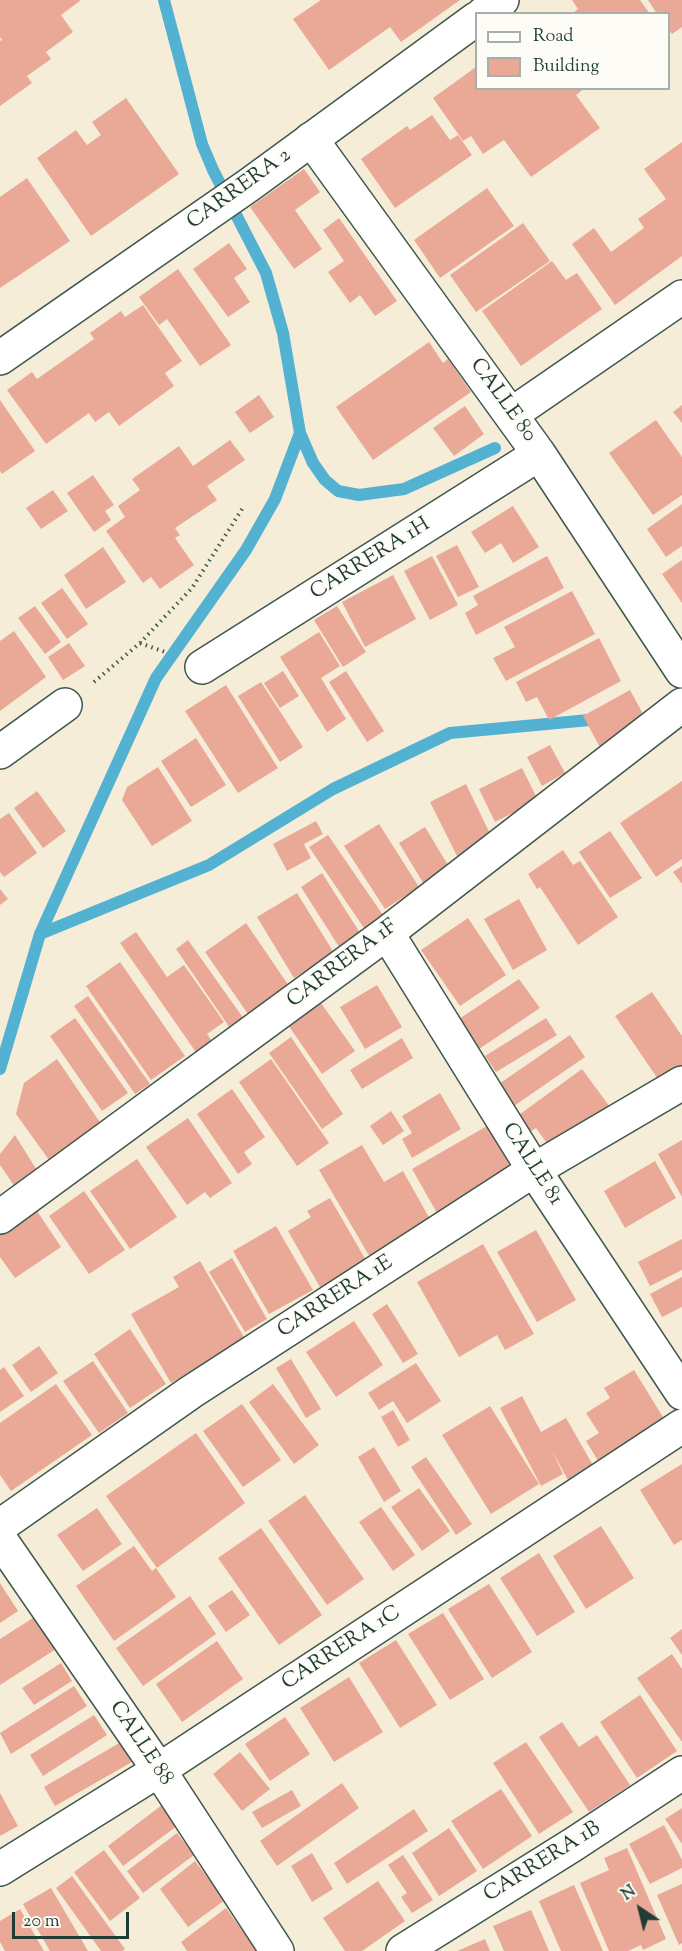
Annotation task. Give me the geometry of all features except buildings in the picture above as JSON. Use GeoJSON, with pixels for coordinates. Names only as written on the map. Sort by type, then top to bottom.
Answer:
{"type":"FeatureCollection","features":[{"type":"Feature","properties":{"kind":"street"},"geometry":{"type":"LineString","coordinates":[[486,12],[502,0]]}},
{"type":"Feature","properties":{"kind":"street","name":"CARRERA 2"},"geometry":{"type":"LineString","coordinates":[[0,358],[249,185],[475,19]]}},
{"type":"Feature","properties":{"kind":"street","name":"CALLE 80"},"geometry":{"type":"LineString","coordinates":[[311,139],[512,414],[682,671]]}},
{"type":"Feature","properties":{"kind":"street"},"geometry":{"type":"LineString","coordinates":[[512,414],[682,297]]}},
{"type":"Feature","properties":{"kind":"street","name":"CARRERA 1H"},"geometry":{"type":"LineString","coordinates":[[202,667],[539,454]]}},
{"type":"Feature","properties":{"kind":"street"},"geometry":{"type":"LineString","coordinates":[[0,753],[65,705]]}},
{"type":"Feature","properties":{"kind":"street","name":"CARRERA 1F"},"geometry":{"type":"LineString","coordinates":[[0,1217],[387,933],[682,705]]}},
{"type":"Feature","properties":{"kind":"street","name":"CALLE 81"},"geometry":{"type":"LineString","coordinates":[[387,933],[534,1170],[682,1393]]}},
{"type":"Feature","properties":{"kind":"street","name":"CARRERA 1E"},"geometry":{"type":"LineString","coordinates":[[0,1526],[191,1392],[534,1170],[682,1083]]}},
{"type":"Feature","properties":{"kind":"street","name":"CARRERA 1C"},"geometry":{"type":"LineString","coordinates":[[0,1869],[159,1770],[682,1426]]}},
{"type":"Feature","properties":{"kind":"street","name":"CALLE 88"},"geometry":{"type":"LineString","coordinates":[[0,1539],[159,1770],[277,1951]]}},
{"type":"Feature","properties":{"kind":"street","name":"CARRERA 1B"},"geometry":{"type":"LineString","coordinates":[[403,1951],[682,1773]]}},
{"type":"Feature","properties":{"kind":"path"},"geometry":{"type":"LineString","coordinates":[[65,705],[140,643],[192,588],[244,506]]}},
{"type":"Feature","properties":{"kind":"waterway"},"geometry":{"type":"LineString","coordinates":[[0,1069],[40,934],[156,678],[246,550],[275,499],[300,433],[283,333],[266,273],[202,144],[164,0]]}},
{"type":"Feature","properties":{"kind":"waterway"},"geometry":{"type":"LineString","coordinates":[[300,433],[313,463],[325,480],[338,491],[359,495],[404,489],[495,448]]}},
{"type":"Feature","properties":{"kind":"waterway"},"geometry":{"type":"LineString","coordinates":[[40,934],[209,865],[333,789],[450,733],[600,719]]}}]}
